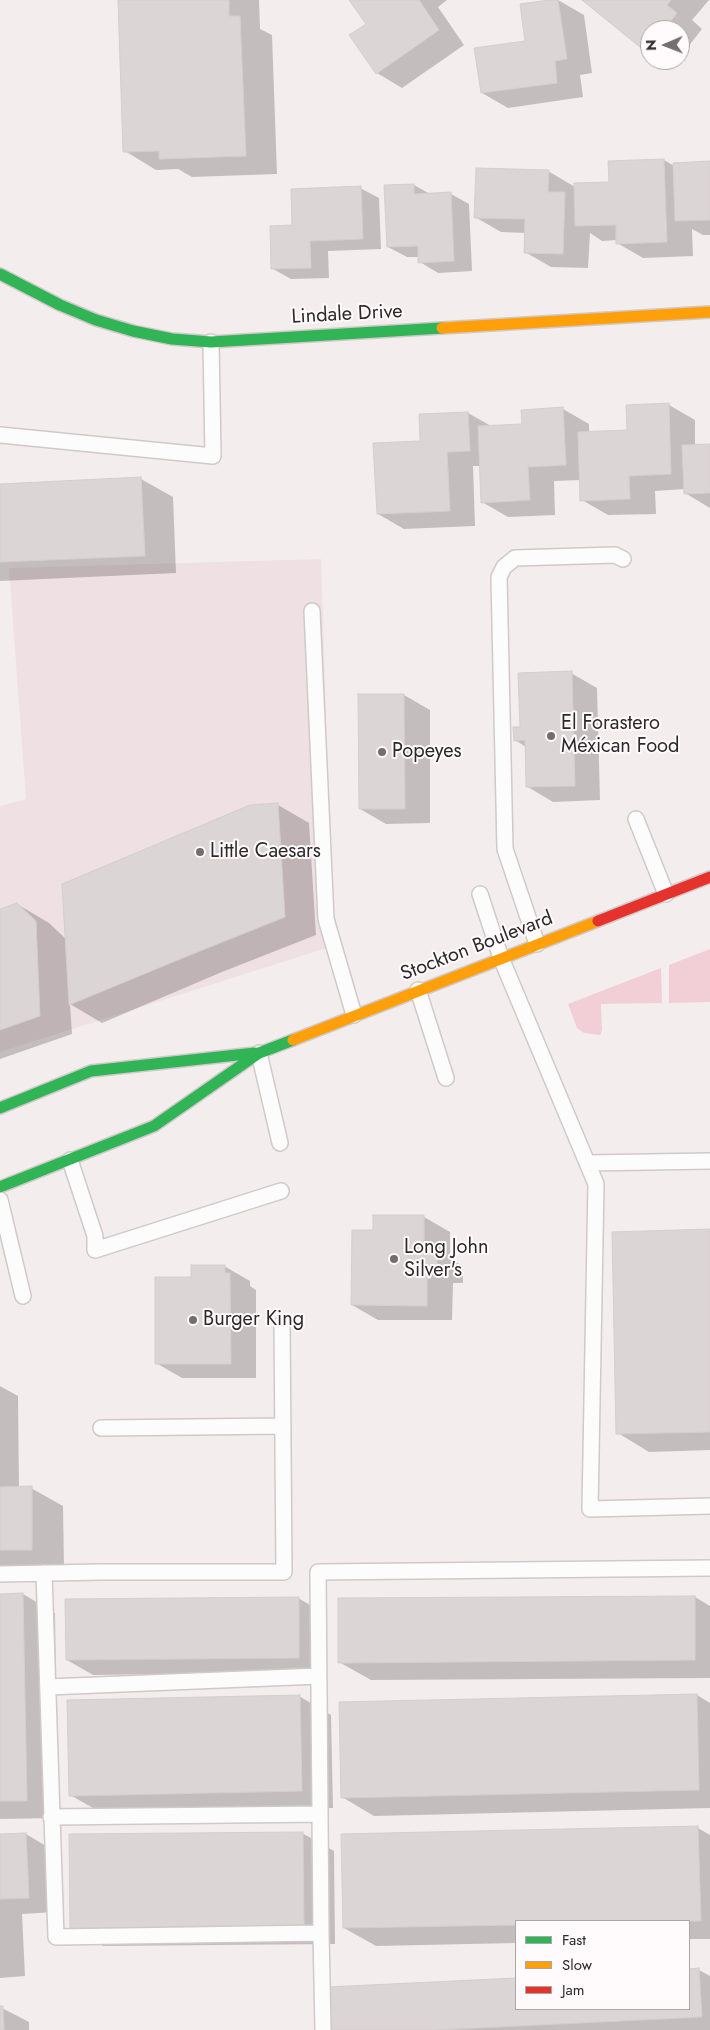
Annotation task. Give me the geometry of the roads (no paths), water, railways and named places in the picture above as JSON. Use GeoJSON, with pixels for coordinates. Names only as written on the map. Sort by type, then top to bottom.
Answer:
{"type":"FeatureCollection","features":[{"type":"Feature","properties":{"kind":"main road","name":"Lindale Drive"},"geometry":{"type":"LineString","coordinates":[[0,274],[60,305],[96,320],[143,333],[211,342],[710,312]]}},
{"type":"Feature","properties":{"kind":"main road","name":"Stockton Boulevard"},"geometry":{"type":"LineString","coordinates":[[0,1187],[154,1126],[259,1053],[710,877]]}},
{"type":"Feature","properties":{"kind":"main road","name":"Stockton Boulevard"},"geometry":{"type":"LineString","coordinates":[[0,1108],[92,1072],[259,1053]]}},
{"type":"Feature","properties":{"kind":"lane"},"geometry":{"type":"LineString","coordinates":[[0,435],[213,456],[211,342]]}},
{"type":"Feature","properties":{"kind":"lane"},"geometry":{"type":"LineString","coordinates":[[538,944],[505,849],[500,577],[504,567],[516,558],[615,555],[623,559]]}},
{"type":"Feature","properties":{"kind":"lane"},"geometry":{"type":"LineString","coordinates":[[312,611],[326,919],[354,1016]]}},
{"type":"Feature","properties":{"kind":"lane"},"geometry":{"type":"LineString","coordinates":[[636,819],[666,894]]}},
{"type":"Feature","properties":{"kind":"lane"},"geometry":{"type":"LineString","coordinates":[[480,894],[501,958],[596,1184],[590,1509],[710,1506]]}},
{"type":"Feature","properties":{"kind":"lane"},"geometry":{"type":"LineString","coordinates":[[418,990],[446,1078]]}},
{"type":"Feature","properties":{"kind":"lane"},"geometry":{"type":"LineString","coordinates":[[259,1053],[280,1144]]}},
{"type":"Feature","properties":{"kind":"lane"},"geometry":{"type":"LineString","coordinates":[[70,1160],[95,1236],[95,1250],[281,1191]]}},
{"type":"Feature","properties":{"kind":"lane"},"geometry":{"type":"LineString","coordinates":[[587,1163],[710,1161]]}},
{"type":"Feature","properties":{"kind":"lane"},"geometry":{"type":"LineString","coordinates":[[0,1200],[23,1296]]}},
{"type":"Feature","properties":{"kind":"lane"},"geometry":{"type":"LineString","coordinates":[[0,1574],[120,1571],[284,1572],[282,1324]]}},
{"type":"Feature","properties":{"kind":"lane"},"geometry":{"type":"LineString","coordinates":[[100,1428],[283,1426]]}},
{"type":"Feature","properties":{"kind":"lane"},"geometry":{"type":"LineString","coordinates":[[323,2030],[318,1572],[710,1568]]}},
{"type":"Feature","properties":{"kind":"lane"},"geometry":{"type":"LineString","coordinates":[[44,1573],[56,1937],[321,1933]]}},
{"type":"Feature","properties":{"kind":"lane"},"geometry":{"type":"LineString","coordinates":[[48,1687],[319,1676]]}},
{"type":"Feature","properties":{"kind":"lane"},"geometry":{"type":"LineString","coordinates":[[52,1816],[320,1814]]}},
{"type":"Feature","properties":{"kind":"place","name":"El Forastero Méxican Food"},"geometry":{"type":"Point","coordinates":[551,736]}},
{"type":"Feature","properties":{"kind":"place","name":"Popeyes"},"geometry":{"type":"Point","coordinates":[382,752]}},
{"type":"Feature","properties":{"kind":"place","name":"Little Caesars"},"geometry":{"type":"Point","coordinates":[200,852]}},
{"type":"Feature","properties":{"kind":"place","name":"Long John Silver's"},"geometry":{"type":"Point","coordinates":[394,1259]}},
{"type":"Feature","properties":{"kind":"place","name":"Burger King"},"geometry":{"type":"Point","coordinates":[193,1320]}}]}
